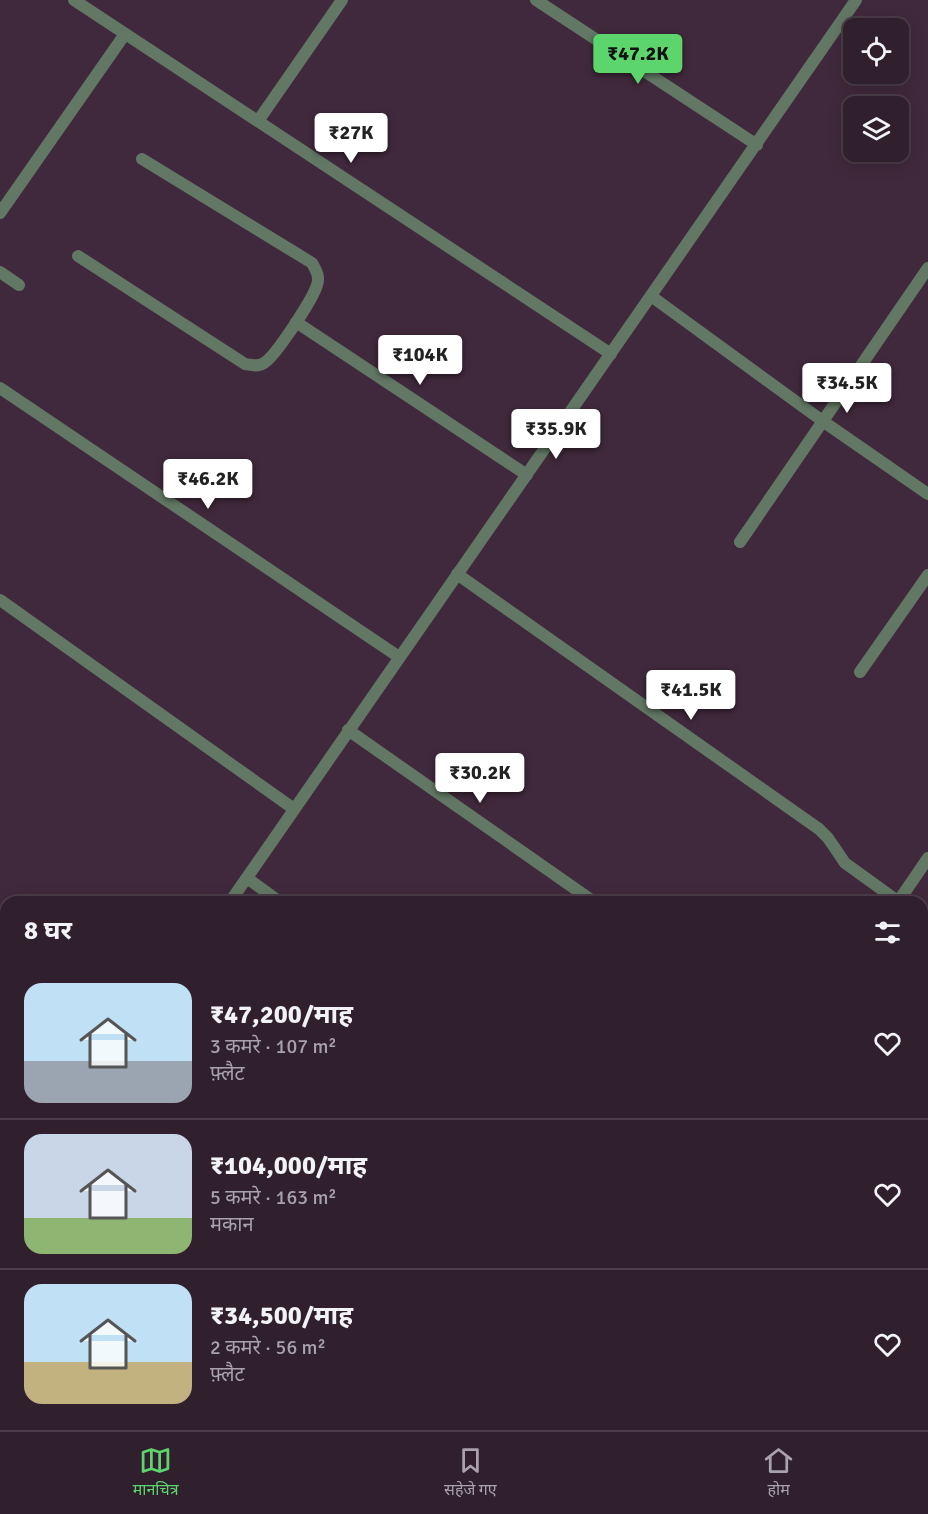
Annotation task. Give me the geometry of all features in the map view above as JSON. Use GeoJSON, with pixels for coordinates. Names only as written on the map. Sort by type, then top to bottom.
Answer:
{"type":"FeatureCollection","features":[{"type":"Feature","properties":{"kind":"street"},"geometry":{"type":"LineString","coordinates":[[74,0],[611,354]]}},
{"type":"Feature","properties":{"kind":"street"},"geometry":{"type":"LineString","coordinates":[[258,121],[342,0]]}},
{"type":"Feature","properties":{"kind":"street"},"geometry":{"type":"LineString","coordinates":[[536,0],[757,145]]}},
{"type":"Feature","properties":{"kind":"street"},"geometry":{"type":"LineString","coordinates":[[234,896],[856,0]]}},
{"type":"Feature","properties":{"kind":"street"},"geometry":{"type":"LineString","coordinates":[[0,213],[125,34]]}},
{"type":"Feature","properties":{"kind":"street"},"geometry":{"type":"LineString","coordinates":[[78,256],[245,364],[254,366],[263,364],[271,357],[296,322],[318,283],[317,272],[312,263],[142,159]]}},
{"type":"Feature","properties":{"kind":"street"},"geometry":{"type":"LineString","coordinates":[[740,542],[928,268]]}},
{"type":"Feature","properties":{"kind":"street"},"geometry":{"type":"LineString","coordinates":[[0,272],[19,285]]}},
{"type":"Feature","properties":{"kind":"street"},"geometry":{"type":"LineString","coordinates":[[651,297],[928,494]]}},
{"type":"Feature","properties":{"kind":"street"},"geometry":{"type":"LineString","coordinates":[[296,322],[527,475]]}},
{"type":"Feature","properties":{"kind":"street"},"geometry":{"type":"LineString","coordinates":[[0,388],[399,657]]}},
{"type":"Feature","properties":{"kind":"street"},"geometry":{"type":"LineString","coordinates":[[458,574],[819,829],[845,863],[891,896]]}},
{"type":"Feature","properties":{"kind":"street"},"geometry":{"type":"LineString","coordinates":[[860,672],[928,575]]}},
{"type":"Feature","properties":{"kind":"street"},"geometry":{"type":"LineString","coordinates":[[0,600],[294,809]]}},
{"type":"Feature","properties":{"kind":"street"},"geometry":{"type":"LineString","coordinates":[[348,730],[585,896]]}},
{"type":"Feature","properties":{"kind":"street"},"geometry":{"type":"LineString","coordinates":[[901,896],[928,858]]}},
{"type":"Feature","properties":{"kind":"street"},"geometry":{"type":"LineString","coordinates":[[247,878],[272,896]]}}]}
